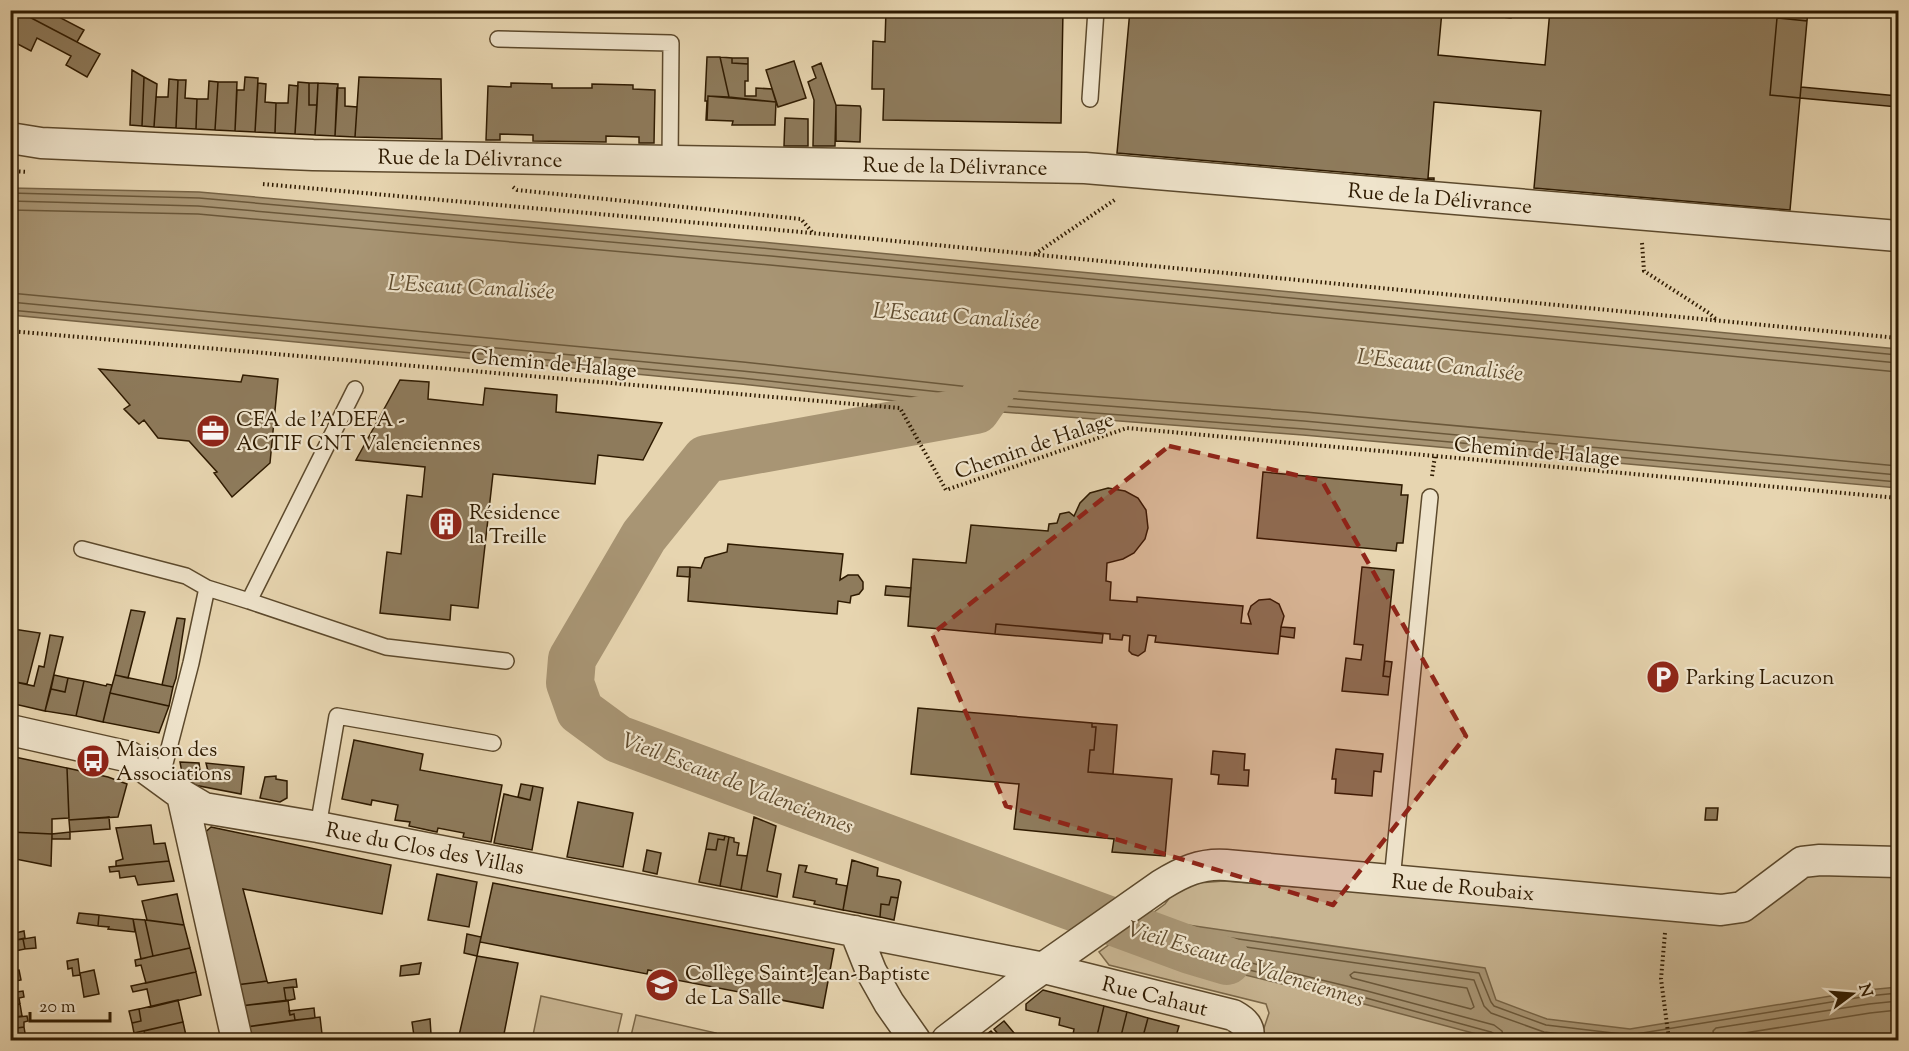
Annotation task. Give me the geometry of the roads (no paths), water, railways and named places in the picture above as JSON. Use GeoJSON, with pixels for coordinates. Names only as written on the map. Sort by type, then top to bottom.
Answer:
{"type":"FeatureCollection","features":[{"type":"Feature","properties":{"kind":"street","name":"Rue de la Délivrance"},"geometry":{"type":"LineString","coordinates":[[10,138],[41,143],[313,156],[1113,169],[1899,236]]}},
{"type":"Feature","properties":{"kind":"street","name":"Rue du Clos des Villas"},"geometry":{"type":"LineString","coordinates":[[10,730],[123,754],[204,808],[318,827],[1044,968]]}},
{"type":"Feature","properties":{"kind":"street"},"geometry":{"type":"LineString","coordinates":[[171,787],[237,1041]]}},
{"type":"Feature","properties":{"kind":"street","name":"Rue de Roubaix"},"geometry":{"type":"LineString","coordinates":[[1044,968],[1161,885],[1190,869],[1212,864],[1721,910],[1742,907],[1802,862],[1899,862]]}},
{"type":"Feature","properties":{"kind":"street"},"geometry":{"type":"LineString","coordinates":[[855,931],[871,972],[915,1041]]}},
{"type":"Feature","properties":{"kind":"street"},"geometry":{"type":"LineString","coordinates":[[947,1041],[1044,968]]}},
{"type":"Feature","properties":{"kind":"street","name":"Rue Cahaut"},"geometry":{"type":"LineString","coordinates":[[1044,968],[1233,1015],[1247,1026],[1250,1033],[1248,1041]]}},
{"type":"Feature","properties":{"kind":"lane"},"geometry":{"type":"LineString","coordinates":[[1090,99],[1096,10]]}},
{"type":"Feature","properties":{"kind":"lane"},"geometry":{"type":"LineString","coordinates":[[498,39],[671,43],[670,162]]}},
{"type":"Feature","properties":{"kind":"lane"},"geometry":{"type":"LineString","coordinates":[[249,601],[356,389]]}},
{"type":"Feature","properties":{"kind":"lane"},"geometry":{"type":"LineString","coordinates":[[1392,880],[1430,497]]}},
{"type":"Feature","properties":{"kind":"lane"},"geometry":{"type":"LineString","coordinates":[[82,549],[186,576],[207,588],[386,647],[506,661]]}},
{"type":"Feature","properties":{"kind":"lane"},"geometry":{"type":"LineString","coordinates":[[171,787],[191,663],[207,588]]}},
{"type":"Feature","properties":{"kind":"lane"},"geometry":{"type":"LineString","coordinates":[[318,827],[337,716],[493,742]]}},
{"type":"Feature","properties":{"kind":"water","name":"L'Escaut Canalisée"},"geometry":{"type":"Polygon","coordinates":[[[11,188],[199,192],[772,243],[1898,349],[1898,488],[1303,435],[976,410],[741,384],[11,315],[11,188]]]}},
{"type":"Feature","properties":{"kind":"water"},"geometry":{"type":"Polygon","coordinates":[[[1144,919],[1161,928],[1181,924],[1485,968],[1496,1000],[1547,1019],[1630,1029],[1867,990],[1898,987],[1898,1040],[1702,1040],[1701,1037],[1679,1040],[1499,1040],[1196,963],[1158,936],[1137,925],[1144,919]]]}},
{"type":"Feature","properties":{"kind":"waterway","name":"Vieil Escaut de Valenciennes"},"geometry":{"type":"LineString","coordinates":[[1014,355],[976,410],[706,459],[644,536],[572,659],[570,683],[580,711],[618,739],[1190,950],[1227,961]]}},
{"type":"Feature","properties":{"kind":"place","name":"CFA de l'ADEFA - ACTIF CNT Valenciennes"},"geometry":{"type":"Point","coordinates":[213,431]}},
{"type":"Feature","properties":{"kind":"place","name":"Résidence la Treille"},"geometry":{"type":"Point","coordinates":[446,524]}},
{"type":"Feature","properties":{"kind":"place","name":"Parking Lacuzon"},"geometry":{"type":"Point","coordinates":[1663,677]}},
{"type":"Feature","properties":{"kind":"place","name":"Maison des Associations"},"geometry":{"type":"Point","coordinates":[93,761]}},
{"type":"Feature","properties":{"kind":"place","name":"Collège Saint-Jean-Baptiste de La Salle"},"geometry":{"type":"Point","coordinates":[662,985]}}]}
